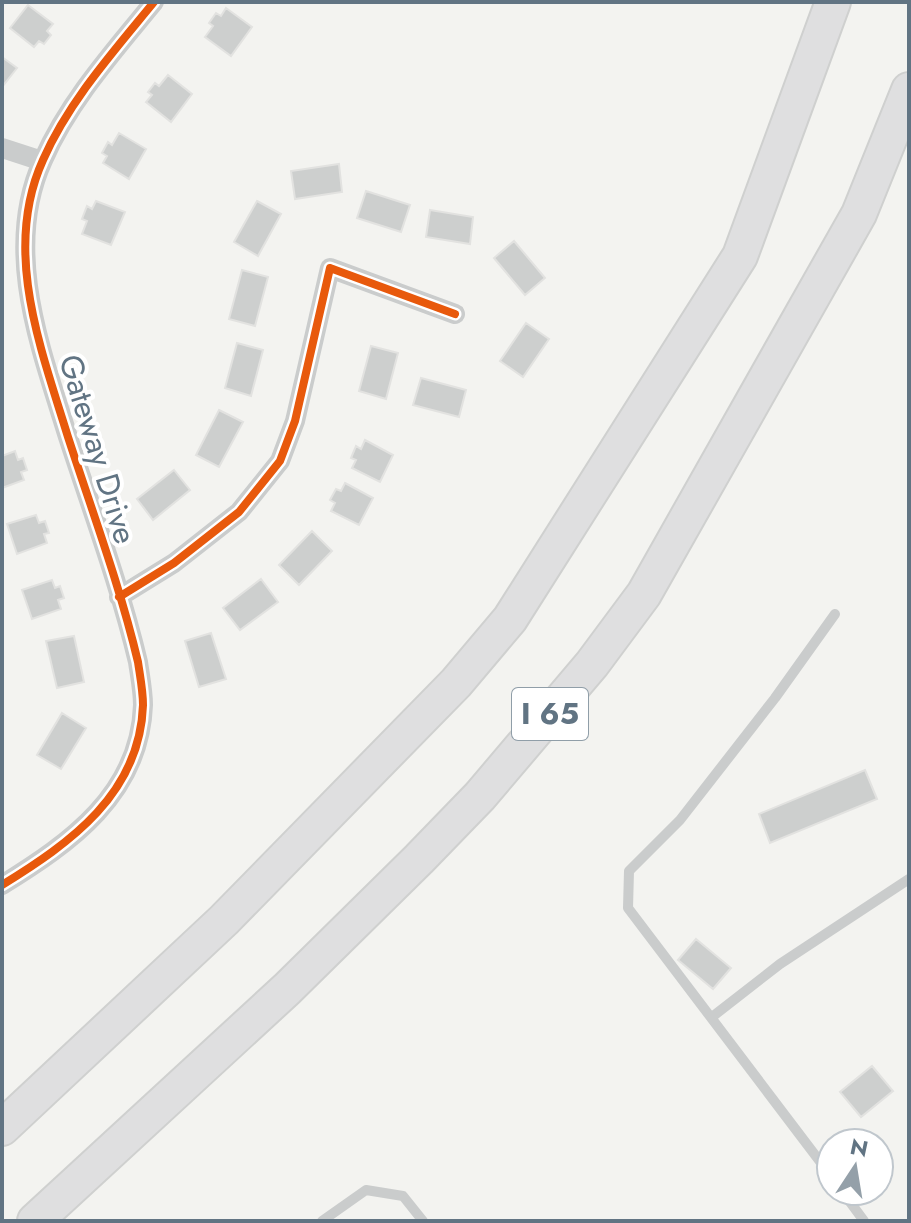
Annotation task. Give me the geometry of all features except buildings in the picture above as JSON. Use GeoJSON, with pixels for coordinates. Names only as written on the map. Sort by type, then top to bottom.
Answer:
{"type":"FeatureCollection","features":[{"type":"Feature","properties":{"kind":"highway","name":"I 65"},"geometry":{"type":"LineString","coordinates":[[2,1128],[211,933],[456,683],[510,619],[740,256],[833,2]]}},
{"type":"Feature","properties":{"kind":"highway","name":"I 65"},"geometry":{"type":"LineString","coordinates":[[35,1221],[287,989],[480,796],[592,664],[644,594],[859,214],[909,90]]}},
{"type":"Feature","properties":{"kind":"highway"},"geometry":{"type":"LineString","coordinates":[[2,1106],[108,1013],[211,933]]}},
{"type":"Feature","properties":{"kind":"highway"},"geometry":{"type":"LineString","coordinates":[[65,1221],[201,1090],[287,989]]}},
{"type":"Feature","properties":{"kind":"street","name":"Gateway Drive"},"geometry":{"type":"LineString","coordinates":[[2,885],[68,841],[94,819],[123,777],[137,746],[143,703],[138,662],[43,355],[30,297],[25,244],[32,194],[42,161],[76,101],[154,2]]}},
{"type":"Feature","properties":{"kind":"street"},"geometry":{"type":"LineString","coordinates":[[2,148],[42,161]]}},
{"type":"Feature","properties":{"kind":"street"},"geometry":{"type":"LineString","coordinates":[[119,597],[174,563],[239,512],[280,461],[295,421],[330,268],[455,314]]}},
{"type":"Feature","properties":{"kind":"lane"},"geometry":{"type":"LineString","coordinates":[[815,1155],[628,908],[629,871],[680,820],[775,698],[835,614]]}},
{"type":"Feature","properties":{"kind":"lane"},"geometry":{"type":"LineString","coordinates":[[712,1017],[780,964],[909,879]]}},
{"type":"Feature","properties":{"kind":"lane"},"geometry":{"type":"LineString","coordinates":[[322,1221],[366,1190],[403,1196],[423,1221]]}},
{"type":"Feature","properties":{"kind":"cycle path"},"geometry":{"type":"LineString","coordinates":[[2,885],[52,852],[97,813],[129,765],[139,737],[143,705],[138,662],[37,334],[26,264],[26,229],[31,194],[54,138],[93,77],[154,2]]}},
{"type":"Feature","properties":{"kind":"cycle path"},"geometry":{"type":"LineString","coordinates":[[119,597],[174,563],[239,512],[280,461],[295,421],[330,268],[455,314]]}}]}
